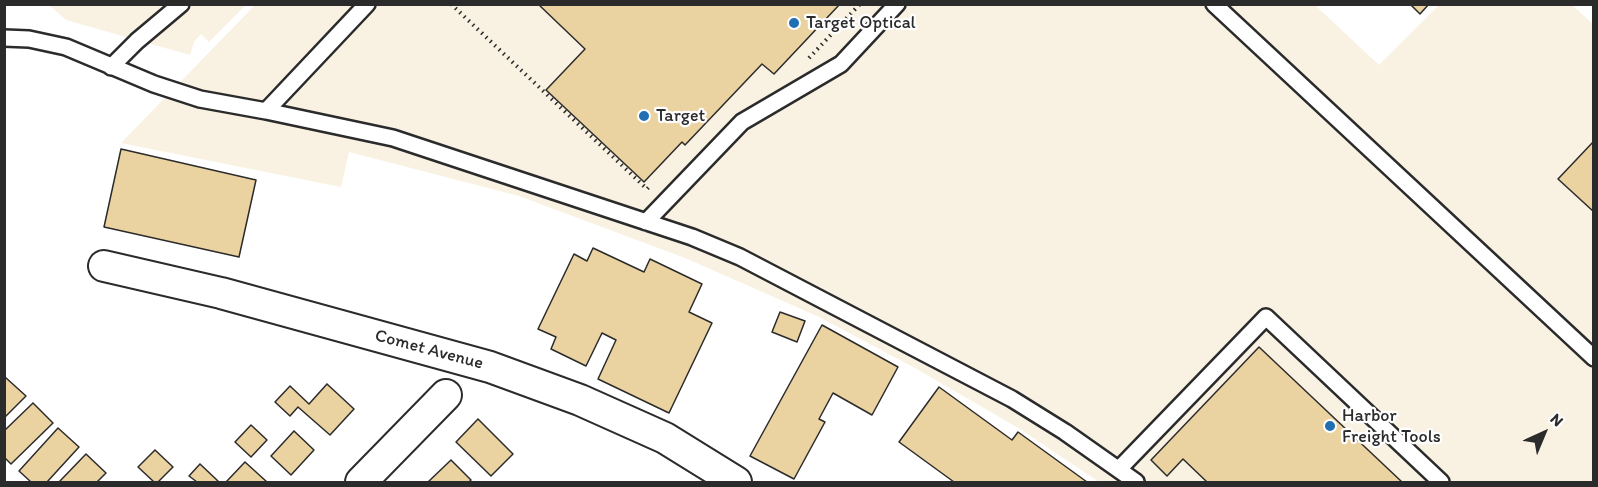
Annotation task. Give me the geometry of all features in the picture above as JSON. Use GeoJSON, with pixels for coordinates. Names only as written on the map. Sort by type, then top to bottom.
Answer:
{"type":"FeatureCollection","features":[{"type":"Feature","properties":{"kind":"street","name":"Comet Avenue"},"geometry":{"type":"LineString","coordinates":[[105,266],[221,293],[490,367],[580,400],[665,438],[736,483]]}},
{"type":"Feature","properties":{"kind":"street"},"geometry":{"type":"LineString","coordinates":[[361,483],[446,394]]}},
{"type":"Feature","properties":{"kind":"lane"},"geometry":{"type":"LineString","coordinates":[[111,67],[137,41],[181,4]]}},
{"type":"Feature","properties":{"kind":"lane"},"geometry":{"type":"LineString","coordinates":[[266,111],[368,4]]}},
{"type":"Feature","properties":{"kind":"lane"},"geometry":{"type":"LineString","coordinates":[[646,222],[742,122],[841,64],[897,4]]}},
{"type":"Feature","properties":{"kind":"lane"},"geometry":{"type":"LineString","coordinates":[[1214,4],[1593,358]]}},
{"type":"Feature","properties":{"kind":"lane"},"geometry":{"type":"LineString","coordinates":[[4,38],[29,39],[66,46],[111,67],[200,99],[393,138],[692,237],[751,262],[1012,399],[1119,469],[1136,483]]}},
{"type":"Feature","properties":{"kind":"lane"},"geometry":{"type":"LineString","coordinates":[[1119,469],[1266,317],[1441,483]]}},
{"type":"Feature","properties":{"kind":"path"},"geometry":{"type":"LineString","coordinates":[[451,4],[647,189],[655,181]]}},
{"type":"Feature","properties":{"kind":"path"},"geometry":{"type":"LineString","coordinates":[[809,58],[860,4]]}},
{"type":"Feature","properties":{"kind":"path"},"geometry":{"type":"LineString","coordinates":[[824,43],[830,49]]}},
{"type":"Feature","properties":{"kind":"shaded area"},"geometry":{"type":"Polygon","coordinates":[[[49,5],[246,5],[209,42],[201,34],[194,42],[190,55],[66,20],[49,5]]]}},
{"type":"Feature","properties":{"kind":"shaded area"},"geometry":{"type":"Polygon","coordinates":[[[255,5],[1315,5],[1379,65],[1439,5],[1572,5],[1594,25],[1593,482],[1099,482],[1020,429],[915,368],[817,316],[685,258],[519,196],[349,152],[341,187],[121,143],[255,5]]]}},
{"type":"Feature","properties":{"kind":"building","name":"Target"},"geometry":{"type":"Polygon","coordinates":[[[538,4],[840,4],[774,74],[762,64],[685,145],[682,142],[644,182],[546,90],[585,49],[538,4]]]}},
{"type":"Feature","properties":{"kind":"building"},"geometry":{"type":"Polygon","coordinates":[[[1410,4],[1429,4],[1420,14],[1410,4]]]}},
{"type":"Feature","properties":{"kind":"building"},"geometry":{"type":"Polygon","coordinates":[[[1594,141],[1594,212],[1558,179],[1594,141]]]}},
{"type":"Feature","properties":{"kind":"building"},"geometry":{"type":"Polygon","coordinates":[[[121,149],[256,180],[239,257],[104,227],[121,149]]]}},
{"type":"Feature","properties":{"kind":"building"},"geometry":{"type":"Polygon","coordinates":[[[593,248],[644,272],[650,259],[702,284],[689,312],[712,323],[669,413],[598,379],[616,340],[602,333],[586,366],[551,349],[556,337],[538,329],[574,254],[587,261],[593,248]]]}},
{"type":"Feature","properties":{"kind":"building"},"geometry":{"type":"Polygon","coordinates":[[[780,312],[805,321],[797,342],[772,332],[780,312]]]}},
{"type":"Feature","properties":{"kind":"building"},"geometry":{"type":"Polygon","coordinates":[[[822,325],[898,367],[872,415],[833,393],[819,419],[825,422],[794,479],[750,456],[822,325]]]}},
{"type":"Feature","properties":{"kind":"building"},"geometry":{"type":"Polygon","coordinates":[[[1259,347],[1402,482],[1207,482],[1183,459],[1167,476],[1151,460],[1259,347]]]}},
{"type":"Feature","properties":{"kind":"building"},"geometry":{"type":"Polygon","coordinates":[[[4,378],[26,396],[4,418],[4,378]]]}},
{"type":"Feature","properties":{"kind":"building"},"geometry":{"type":"Polygon","coordinates":[[[327,384],[354,409],[330,435],[298,407],[290,416],[275,402],[290,386],[309,404],[327,384]]]}},
{"type":"Feature","properties":{"kind":"building"},"geometry":{"type":"Polygon","coordinates":[[[939,387],[1012,440],[1018,432],[1087,482],[954,482],[899,442],[939,387]]]}},
{"type":"Feature","properties":{"kind":"building"},"geometry":{"type":"Polygon","coordinates":[[[33,403],[53,423],[11,464],[4,457],[4,431],[33,403]]]}},
{"type":"Feature","properties":{"kind":"building"},"geometry":{"type":"Polygon","coordinates":[[[478,419],[513,454],[491,476],[456,442],[478,419]]]}},
{"type":"Feature","properties":{"kind":"building"},"geometry":{"type":"Polygon","coordinates":[[[251,425],[267,440],[251,457],[235,442],[251,425]]]}},
{"type":"Feature","properties":{"kind":"building"},"geometry":{"type":"Polygon","coordinates":[[[58,428],[79,447],[47,482],[31,482],[19,471],[58,428]]]}},
{"type":"Feature","properties":{"kind":"building"},"geometry":{"type":"Polygon","coordinates":[[[294,431],[314,450],[291,475],[271,456],[294,431]]]}},
{"type":"Feature","properties":{"kind":"building"},"geometry":{"type":"Polygon","coordinates":[[[155,450],[173,467],[158,482],[154,482],[138,467],[155,450]]]}},
{"type":"Feature","properties":{"kind":"building"},"geometry":{"type":"Polygon","coordinates":[[[86,454],[106,473],[97,482],[59,482],[86,454]]]}},
{"type":"Feature","properties":{"kind":"building"},"geometry":{"type":"Polygon","coordinates":[[[451,460],[471,480],[469,482],[428,482],[451,460]]]}},
{"type":"Feature","properties":{"kind":"building"},"geometry":{"type":"Polygon","coordinates":[[[245,462],[267,482],[226,482],[245,462]]]}},
{"type":"Feature","properties":{"kind":"building"},"geometry":{"type":"Polygon","coordinates":[[[200,464],[219,482],[197,482],[189,476],[200,464]]]}},
{"type":"Feature","properties":{"kind":"place","name":"Target Optical"},"geometry":{"type":"Point","coordinates":[794,23]}},
{"type":"Feature","properties":{"kind":"place","name":"Target"},"geometry":{"type":"Point","coordinates":[644,116]}},
{"type":"Feature","properties":{"kind":"place","name":"Harbor Freight Tools"},"geometry":{"type":"Point","coordinates":[1330,426]}}]}
